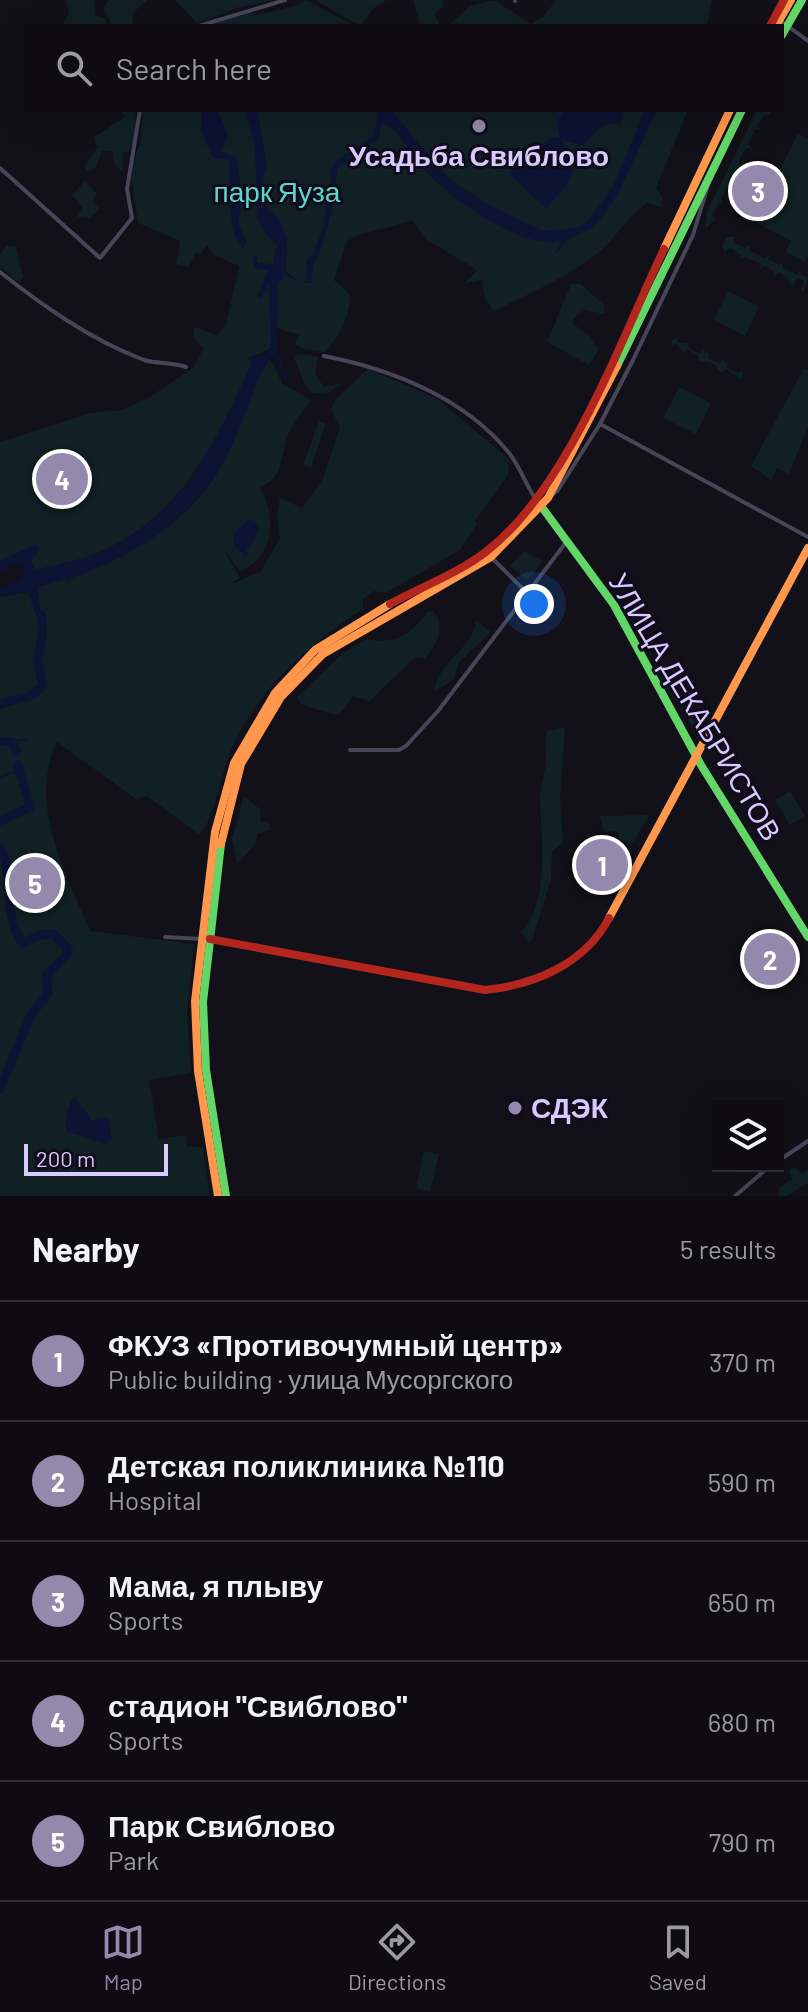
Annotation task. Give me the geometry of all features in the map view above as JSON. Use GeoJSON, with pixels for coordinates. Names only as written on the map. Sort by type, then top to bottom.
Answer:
{"type":"FeatureCollection","features":[{"type":"Feature","properties":{"kind":"main road"},"geometry":{"type":"LineString","coordinates":[[780,22],[784,0]]}},
{"type":"Feature","properties":{"kind":"main road"},"geometry":{"type":"LineString","coordinates":[[780,22],[791,0]]}},
{"type":"Feature","properties":{"kind":"main road"},"geometry":{"type":"LineString","coordinates":[[780,22],[802,0]]}},
{"type":"Feature","properties":{"kind":"main road"},"geometry":{"type":"LineString","coordinates":[[226,1196],[203,1036],[206,939],[222,833],[230,799],[252,742],[281,697],[323,654],[491,557],[539,504],[585,415],[729,112]]}},
{"type":"Feature","properties":{"kind":"main road"},"geometry":{"type":"LineString","coordinates":[[218,1196],[195,1036],[215,832],[223,797],[246,739],[275,693],[326,641],[486,552],[548,498],[592,418],[741,112]]}},
{"type":"Feature","properties":{"kind":"main road","name":"УЛИЦА ДЕКАБРИСТОВ"},"geometry":{"type":"LineString","coordinates":[[539,504],[614,605],[695,754],[808,937]]}},
{"type":"Feature","properties":{"kind":"main road"},"geometry":{"type":"LineString","coordinates":[[206,939],[470,990],[505,989],[534,981],[577,956],[606,924],[808,548]]}},
{"type":"Feature","properties":{"kind":"street"},"geometry":{"type":"LineString","coordinates":[[206,24],[285,0]]}},
{"type":"Feature","properties":{"kind":"street"},"geometry":{"type":"LineString","coordinates":[[784,25],[808,41]]}},
{"type":"Feature","properties":{"kind":"street"},"geometry":{"type":"LineString","coordinates":[[0,168],[100,258],[132,218],[127,189],[140,112]]}},
{"type":"Feature","properties":{"kind":"street"},"geometry":{"type":"LineString","coordinates":[[548,498],[558,490],[600,424],[693,235],[712,168]]}},
{"type":"Feature","properties":{"kind":"street"},"geometry":{"type":"LineString","coordinates":[[0,272],[83,330],[148,361],[169,361],[186,367]]}},
{"type":"Feature","properties":{"kind":"street"},"geometry":{"type":"LineString","coordinates":[[324,356],[373,367],[459,408],[513,457],[539,504]]}},
{"type":"Feature","properties":{"kind":"street"},"geometry":{"type":"LineString","coordinates":[[600,424],[808,537]]}},
{"type":"Feature","properties":{"kind":"street"},"geometry":{"type":"LineString","coordinates":[[350,750],[399,750],[406,746],[438,711],[567,541]]}},
{"type":"Feature","properties":{"kind":"street"},"geometry":{"type":"LineString","coordinates":[[491,557],[527,592]]}},
{"type":"Feature","properties":{"kind":"street"},"geometry":{"type":"LineString","coordinates":[[165,937],[206,939]]}},
{"type":"Feature","properties":{"kind":"street"},"geometry":{"type":"LineString","coordinates":[[784,1157],[808,1141]]}},
{"type":"Feature","properties":{"kind":"street"},"geometry":{"type":"LineString","coordinates":[[735,1196],[763,1172]]}},
{"type":"Feature","properties":{"kind":"green space"},"geometry":{"type":"Polygon","coordinates":[[[66,0],[94,0],[96,16],[104,18],[107,24],[62,24],[69,14],[66,0]]]}},
{"type":"Feature","properties":{"kind":"green space"},"geometry":{"type":"Polygon","coordinates":[[[109,0],[147,0],[133,13],[132,24],[112,24],[103,8],[109,0]]]}},
{"type":"Feature","properties":{"kind":"green space"},"geometry":{"type":"Polygon","coordinates":[[[175,0],[273,0],[237,8],[197,23],[175,0]]]}},
{"type":"Feature","properties":{"kind":"green space"},"geometry":{"type":"Polygon","coordinates":[[[306,0],[351,24],[212,24],[254,11],[255,15],[295,6],[306,0]]]}},
{"type":"Feature","properties":{"kind":"green space"},"geometry":{"type":"Polygon","coordinates":[[[315,0],[384,0],[362,24],[315,0]]]}},
{"type":"Feature","properties":{"kind":"green space"},"geometry":{"type":"Polygon","coordinates":[[[413,0],[443,0],[444,6],[435,14],[439,24],[419,24],[413,0]]]}},
{"type":"Feature","properties":{"kind":"green space"},"geometry":{"type":"Polygon","coordinates":[[[494,0],[531,24],[449,24],[470,6],[494,0]]]}},
{"type":"Feature","properties":{"kind":"green space"},"geometry":{"type":"Polygon","coordinates":[[[556,0],[712,0],[707,24],[531,24],[543,17],[556,0]]]}},
{"type":"Feature","properties":{"kind":"green space"},"geometry":{"type":"Polygon","coordinates":[[[121,112],[135,112],[131,146],[129,151],[122,153],[124,174],[114,163],[113,152],[102,151],[96,167],[89,172],[84,167],[97,148],[94,137],[125,117],[121,112]]]}},
{"type":"Feature","properties":{"kind":"green space","name":"парк Яуза"},"geometry":{"type":"Polygon","coordinates":[[[143,112],[687,112],[656,188],[663,198],[661,207],[647,203],[605,247],[586,262],[494,311],[485,299],[482,280],[463,284],[477,271],[427,240],[412,220],[347,241],[334,280],[350,294],[346,317],[335,340],[325,352],[303,349],[295,344],[299,335],[273,327],[271,348],[250,358],[253,362],[213,443],[181,490],[161,512],[111,547],[83,558],[35,571],[31,561],[12,556],[0,561],[0,442],[91,413],[122,410],[150,397],[194,367],[203,349],[194,337],[194,327],[217,335],[226,325],[239,266],[214,255],[207,245],[201,254],[196,252],[189,267],[176,265],[180,241],[138,223],[130,171],[140,143],[143,112]]]}},
{"type":"Feature","properties":{"kind":"green space"},"geometry":{"type":"Polygon","coordinates":[[[756,112],[770,112],[763,116],[757,126],[761,129],[755,130],[748,144],[751,149],[746,148],[738,163],[742,166],[737,167],[730,181],[732,186],[728,185],[721,199],[723,204],[719,202],[712,216],[716,219],[705,229],[707,211],[756,112]]]}},
{"type":"Feature","properties":{"kind":"green space"},"geometry":{"type":"Polygon","coordinates":[[[798,134],[808,139],[808,255],[805,262],[786,252],[791,241],[754,222],[773,183],[763,177],[769,165],[780,170],[798,134]]]}},
{"type":"Feature","properties":{"kind":"green space"},"geometry":{"type":"Polygon","coordinates":[[[85,181],[97,194],[92,202],[100,209],[89,218],[77,217],[83,208],[72,195],[85,181]]]}},
{"type":"Feature","properties":{"kind":"green space"},"geometry":{"type":"Polygon","coordinates":[[[726,237],[735,237],[733,242],[745,248],[750,245],[749,250],[764,258],[770,255],[768,259],[779,265],[784,262],[782,267],[796,274],[801,271],[799,275],[808,277],[804,291],[801,290],[804,281],[797,278],[793,286],[788,283],[788,278],[779,273],[774,276],[775,272],[765,266],[759,269],[761,264],[745,257],[740,259],[742,255],[730,248],[725,252],[722,246],[726,237]]]}},
{"type":"Feature","properties":{"kind":"green space"},"geometry":{"type":"Polygon","coordinates":[[[6,246],[16,246],[23,277],[18,282],[0,266],[0,255],[6,246]]]}},
{"type":"Feature","properties":{"kind":"green space"},"geometry":{"type":"Polygon","coordinates":[[[571,284],[581,284],[604,305],[604,314],[584,310],[573,319],[573,324],[590,336],[599,349],[589,365],[547,342],[571,284]]]}},
{"type":"Feature","properties":{"kind":"green space"},"geometry":{"type":"Polygon","coordinates":[[[728,291],[759,306],[745,336],[714,320],[728,291]]]}},
{"type":"Feature","properties":{"kind":"green space"},"geometry":{"type":"Polygon","coordinates":[[[677,337],[677,342],[689,343],[688,347],[700,354],[703,350],[709,353],[708,358],[720,364],[722,360],[728,363],[727,368],[738,373],[743,371],[743,377],[738,381],[737,376],[725,369],[722,373],[717,370],[716,364],[697,360],[699,356],[687,349],[684,353],[676,344],[672,347],[672,340],[677,337]]]}},
{"type":"Feature","properties":{"kind":"green space"},"geometry":{"type":"Polygon","coordinates":[[[294,356],[318,357],[315,374],[324,387],[344,383],[326,394],[312,393],[304,384],[294,356]]]}},
{"type":"Feature","properties":{"kind":"green space"},"geometry":{"type":"Polygon","coordinates":[[[270,359],[282,383],[311,400],[289,433],[278,472],[260,487],[269,511],[270,535],[266,546],[252,565],[240,572],[224,549],[240,578],[229,585],[261,571],[280,538],[277,515],[280,498],[302,508],[322,481],[340,427],[331,410],[335,400],[368,369],[436,398],[509,459],[508,475],[475,521],[477,524],[460,550],[386,593],[374,591],[363,599],[363,609],[306,652],[273,685],[233,745],[209,820],[198,834],[147,796],[136,799],[57,742],[49,766],[46,790],[48,814],[61,861],[90,931],[194,944],[187,1012],[191,1073],[149,1080],[159,1139],[186,1135],[187,1147],[203,1147],[210,1196],[0,1196],[0,597],[28,592],[41,627],[38,587],[110,559],[137,545],[184,512],[215,475],[255,384],[270,359]]]}},
{"type":"Feature","properties":{"kind":"green space"},"geometry":{"type":"Polygon","coordinates":[[[804,368],[808,370],[808,427],[789,474],[777,468],[771,480],[751,466],[804,368]]]}},
{"type":"Feature","properties":{"kind":"green space"},"geometry":{"type":"Polygon","coordinates":[[[679,387],[711,403],[696,434],[663,418],[679,387]]]}},
{"type":"Feature","properties":{"kind":"green space"},"geometry":{"type":"Polygon","coordinates":[[[319,421],[326,423],[311,468],[303,465],[319,421]]]}},
{"type":"Feature","properties":{"kind":"green space"},"geometry":{"type":"Polygon","coordinates":[[[524,551],[543,561],[527,580],[510,566],[524,551]]]}},
{"type":"Feature","properties":{"kind":"green space"},"geometry":{"type":"Polygon","coordinates":[[[433,611],[440,629],[429,653],[425,658],[414,658],[370,701],[353,696],[342,711],[334,715],[301,704],[297,697],[342,654],[366,639],[385,641],[401,636],[415,627],[427,612],[433,611]]]}},
{"type":"Feature","properties":{"kind":"green space"},"geometry":{"type":"Polygon","coordinates":[[[476,621],[491,632],[458,663],[454,680],[435,691],[441,672],[468,640],[476,621]]]}},
{"type":"Feature","properties":{"kind":"green space"},"geometry":{"type":"Polygon","coordinates":[[[664,673],[672,679],[699,730],[694,730],[660,677],[664,673]]]}},
{"type":"Feature","properties":{"kind":"green space"},"geometry":{"type":"Polygon","coordinates":[[[565,727],[560,798],[563,842],[552,852],[551,880],[532,940],[528,943],[521,931],[530,919],[540,887],[540,799],[546,761],[546,734],[547,731],[565,727]]]}},
{"type":"Feature","properties":{"kind":"green space"},"geometry":{"type":"Polygon","coordinates":[[[790,791],[805,816],[790,825],[775,800],[790,791]]]}},
{"type":"Feature","properties":{"kind":"green space"},"geometry":{"type":"Polygon","coordinates":[[[244,796],[260,809],[261,822],[268,821],[271,829],[258,834],[254,846],[237,864],[232,839],[244,796]]]}},
{"type":"Feature","properties":{"kind":"green space"},"geometry":{"type":"Polygon","coordinates":[[[650,815],[631,845],[620,839],[617,831],[604,832],[600,816],[650,815]]]}},
{"type":"Feature","properties":{"kind":"green space"},"geometry":{"type":"Polygon","coordinates":[[[424,1151],[439,1154],[430,1192],[416,1189],[424,1151]]]}},
{"type":"Feature","properties":{"kind":"green space"},"geometry":{"type":"Polygon","coordinates":[[[794,1167],[802,1174],[808,1170],[808,1183],[787,1196],[779,1196],[780,1187],[792,1179],[789,1170],[794,1167]]]}},
{"type":"Feature","properties":{"kind":"water"},"geometry":{"type":"Polygon","coordinates":[[[202,112],[218,112],[228,135],[222,152],[237,157],[242,203],[238,224],[247,241],[243,249],[234,233],[232,221],[230,160],[213,158],[201,130],[202,112]]]}},
{"type":"Feature","properties":{"kind":"water"},"geometry":{"type":"Polygon","coordinates":[[[245,112],[257,112],[267,165],[263,179],[267,208],[279,219],[287,239],[286,271],[298,281],[285,275],[278,283],[277,349],[288,378],[284,380],[276,357],[272,356],[262,369],[235,438],[215,477],[202,495],[169,526],[132,551],[71,578],[70,582],[66,579],[38,587],[42,631],[28,592],[0,597],[0,587],[20,581],[24,572],[21,564],[0,571],[0,561],[36,544],[41,548],[31,561],[35,570],[93,555],[139,530],[182,490],[198,467],[253,362],[247,358],[259,357],[271,348],[269,282],[262,298],[257,296],[268,270],[255,268],[252,258],[256,254],[258,263],[273,264],[277,245],[264,232],[257,217],[255,144],[245,112]]]}},
{"type":"Feature","properties":{"kind":"water"},"geometry":{"type":"Polygon","coordinates":[[[374,112],[393,112],[445,175],[485,203],[544,231],[576,228],[588,221],[614,184],[644,112],[656,112],[619,192],[602,217],[593,228],[568,239],[555,255],[561,242],[544,242],[506,230],[450,193],[422,168],[394,130],[382,122],[378,140],[359,150],[337,169],[331,214],[314,264],[312,283],[300,283],[306,281],[307,259],[314,252],[325,221],[325,205],[332,190],[330,170],[335,161],[373,137],[378,114],[374,112]]]}},
{"type":"Feature","properties":{"kind":"water"},"geometry":{"type":"Polygon","coordinates":[[[564,112],[624,112],[621,123],[603,125],[582,146],[561,139],[575,165],[568,182],[547,209],[510,175],[511,168],[551,138],[560,137],[557,121],[564,112]]]}},
{"type":"Feature","properties":{"kind":"water"},"geometry":{"type":"Polygon","coordinates":[[[250,519],[256,522],[259,531],[246,551],[249,555],[245,556],[235,547],[233,534],[250,519]]]}},
{"type":"Feature","properties":{"kind":"water"},"geometry":{"type":"Polygon","coordinates":[[[76,1098],[92,1121],[100,1117],[109,1119],[112,1139],[106,1144],[66,1131],[71,1100],[76,1098]]]}},
{"type":"Feature","properties":{"kind":"waterway"},"geometry":{"type":"LineString","coordinates":[[0,704],[30,696],[43,686],[37,660],[43,633],[41,615]]}},
{"type":"Feature","properties":{"kind":"waterway"},"geometry":{"type":"LineString","coordinates":[[12,742],[26,739]]}},
{"type":"Feature","properties":{"kind":"waterway"},"geometry":{"type":"LineString","coordinates":[[0,741],[12,742],[16,751]]}},
{"type":"Feature","properties":{"kind":"waterway"},"geometry":{"type":"LineString","coordinates":[[0,821],[30,807],[18,765]]}},
{"type":"Feature","properties":{"kind":"waterway"},"geometry":{"type":"LineString","coordinates":[[0,777],[19,770]]}},
{"type":"Feature","properties":{"kind":"waterway"},"geometry":{"type":"LineString","coordinates":[[0,847],[5,858],[12,919],[23,944],[39,935],[53,934],[66,946],[68,954],[46,975],[48,993],[31,1015],[0,1089]]}},
{"type":"Feature","properties":{"kind":"waterway"},"geometry":{"type":"LineString","coordinates":[[66,946],[73,946]]}},
{"type":"Feature","properties":{"kind":"traffic: fast"},"geometry":{"type":"LineString","coordinates":[[784,32],[802,0]]}},
{"type":"Feature","properties":{"kind":"traffic: fast"},"geometry":{"type":"LineString","coordinates":[[617,366],[741,112]]}},
{"type":"Feature","properties":{"kind":"traffic: fast"},"geometry":{"type":"LineString","coordinates":[[541,506],[614,605],[701,765],[808,937]]}},
{"type":"Feature","properties":{"kind":"traffic: fast"},"geometry":{"type":"LineString","coordinates":[[221,844],[203,1002],[206,1070],[226,1196]]}},
{"type":"Feature","properties":{"kind":"traffic: slow"},"geometry":{"type":"LineString","coordinates":[[777,24],[791,0]]}},
{"type":"Feature","properties":{"kind":"traffic: slow"},"geometry":{"type":"LineString","coordinates":[[664,249],[729,112]]}},
{"type":"Feature","properties":{"kind":"traffic: slow"},"geometry":{"type":"LineString","coordinates":[[221,844],[241,764],[281,697],[323,654],[491,557],[548,498],[617,366]]}},
{"type":"Feature","properties":{"kind":"traffic: slow"},"geometry":{"type":"LineString","coordinates":[[609,918],[808,548]]}},
{"type":"Feature","properties":{"kind":"traffic: slow"},"geometry":{"type":"LineString","coordinates":[[218,1196],[198,1071],[195,1001],[215,832],[234,763],[275,693],[315,650],[390,604]]}},
{"type":"Feature","properties":{"kind":"traffic: jam"},"geometry":{"type":"LineString","coordinates":[[771,24],[784,0]]}},
{"type":"Feature","properties":{"kind":"traffic: jam"},"geometry":{"type":"LineString","coordinates":[[390,604],[452,573],[487,551],[516,524],[543,490],[589,411],[664,249]]}},
{"type":"Feature","properties":{"kind":"traffic: jam"},"geometry":{"type":"LineString","coordinates":[[210,939],[485,990],[522,983],[572,960],[599,934],[609,918]]}},
{"type":"Feature","properties":{"kind":"place","name":"Усадьба Свиблово"},"geometry":{"type":"Point","coordinates":[479,126]}},
{"type":"Feature","properties":{"kind":"place","name":"Мама, я плыву"},"geometry":{"type":"Point","coordinates":[758,191]}},
{"type":"Feature","properties":{"kind":"place","name":"стадион \"Свиблово\""},"geometry":{"type":"Point","coordinates":[62,479]}},
{"type":"Feature","properties":{"kind":"place","name":"ФКУЗ «Противочумный центр»"},"geometry":{"type":"Point","coordinates":[602,865]}},
{"type":"Feature","properties":{"kind":"place","name":"Парк Свиблово"},"geometry":{"type":"Point","coordinates":[35,883]}},
{"type":"Feature","properties":{"kind":"place","name":"Детская поликлиника №110"},"geometry":{"type":"Point","coordinates":[770,959]}},
{"type":"Feature","properties":{"kind":"place","name":"СДЭК"},"geometry":{"type":"Point","coordinates":[515,1108]}}]}
